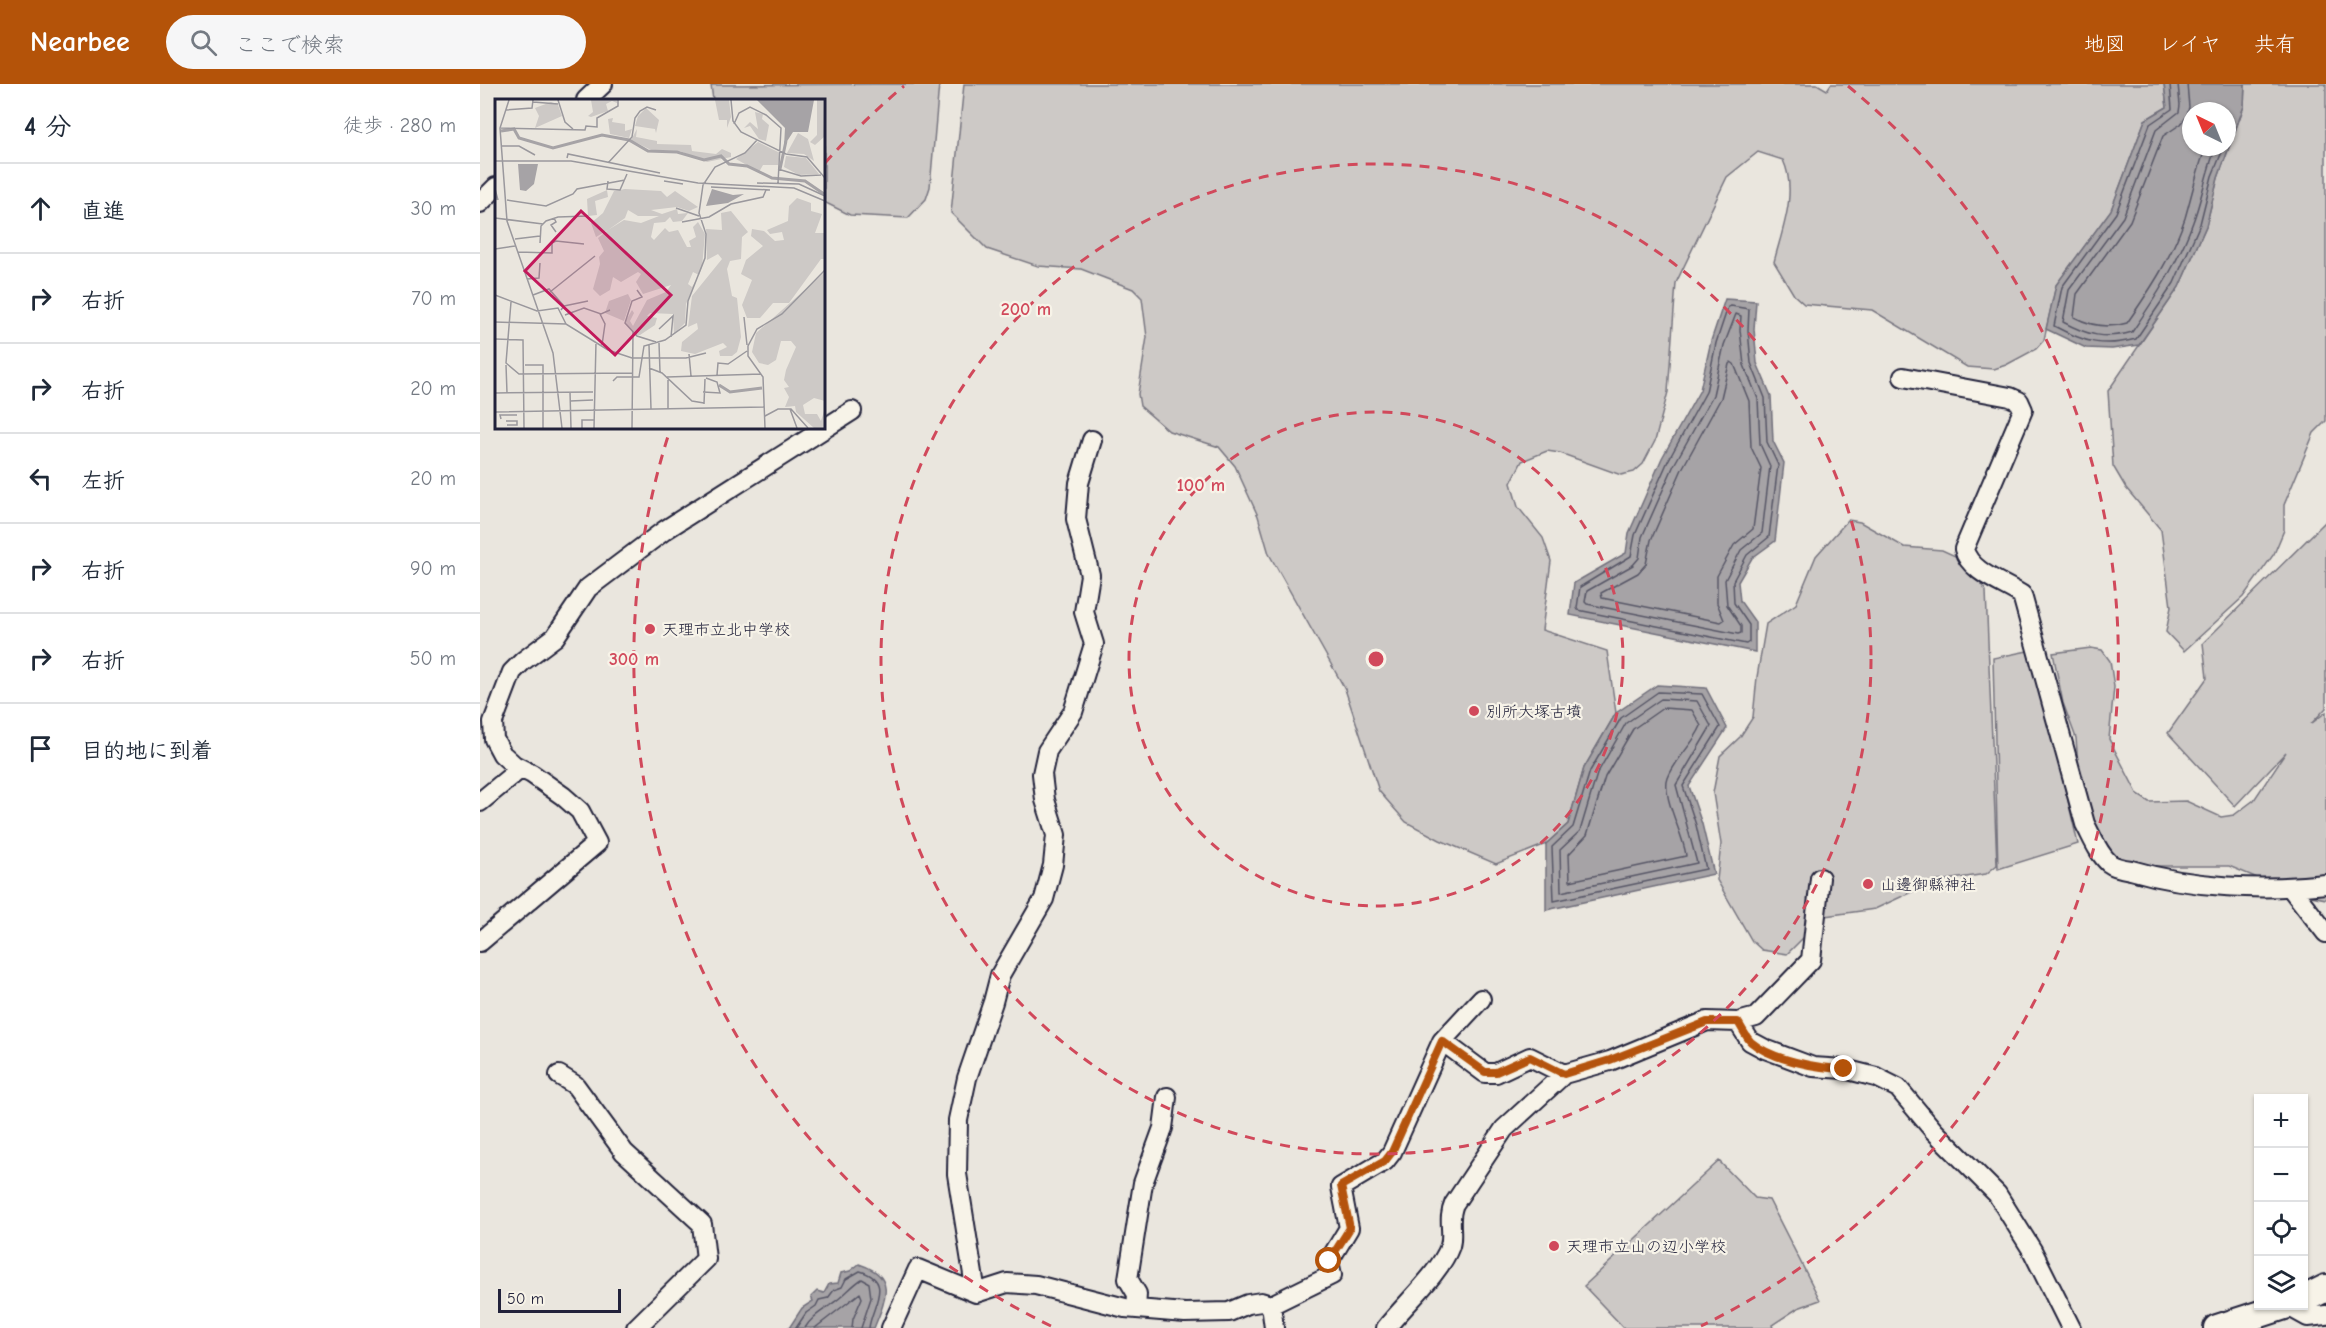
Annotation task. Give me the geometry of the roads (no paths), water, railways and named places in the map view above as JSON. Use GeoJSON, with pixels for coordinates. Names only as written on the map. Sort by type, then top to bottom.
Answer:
{"type":"FeatureCollection","features":[{"type":"Feature","properties":{"kind":"street"},"geometry":{"type":"LineString","coordinates":[[587,99],[603,84]]}},
{"type":"Feature","properties":{"kind":"street"},"geometry":{"type":"LineString","coordinates":[[480,203],[495,188]]}},
{"type":"Feature","properties":{"kind":"street"},"geometry":{"type":"LineString","coordinates":[[1903,377],[2010,397],[2019,401],[2023,410],[1964,549],[1973,565],[2022,596],[2085,824],[2098,849],[2110,864],[2157,878],[2220,885],[2290,888],[2326,884]]}},
{"type":"Feature","properties":{"kind":"street"},"geometry":{"type":"LineString","coordinates":[[825,428],[852,411]]}},
{"type":"Feature","properties":{"kind":"street"},"geometry":{"type":"LineString","coordinates":[[480,942],[597,843],[580,812],[563,796],[532,774],[514,765],[502,754],[486,724],[512,672],[555,637],[588,588],[665,530],[824,429]]}},
{"type":"Feature","properties":{"kind":"street"},"geometry":{"type":"LineString","coordinates":[[976,1293],[957,1174],[958,1120],[967,1078],[1000,975],[1044,900],[1053,864],[1056,835],[1045,800],[1042,774],[1047,751],[1073,712],[1094,644],[1084,612],[1090,575],[1076,519],[1079,483],[1092,440]]}},
{"type":"Feature","properties":{"kind":"street"},"geometry":{"type":"LineString","coordinates":[[480,802],[520,769]]}},
{"type":"Feature","properties":{"kind":"street"},"geometry":{"type":"LineString","coordinates":[[1386,1328],[1444,1259],[1451,1243],[1449,1215],[1454,1204],[1504,1129],[1564,1074],[1610,1060],[1707,1022],[1738,1022],[1756,1017],[1811,960],[1820,878]]}},
{"type":"Feature","properties":{"kind":"street"},"geometry":{"type":"LineString","coordinates":[[2290,888],[2326,933]]}},
{"type":"Feature","properties":{"kind":"street"},"geometry":{"type":"LineString","coordinates":[[891,1328],[918,1269],[976,1293],[1007,1283],[1036,1285],[1145,1316],[1229,1312],[1248,1304],[1261,1302],[1271,1305],[1332,1275],[1329,1261],[1350,1228],[1341,1186],[1385,1161],[1392,1152],[1442,1041],[1480,999]]}},
{"type":"Feature","properties":{"kind":"street"},"geometry":{"type":"LineString","coordinates":[[1738,1022],[1750,1041],[1765,1050],[1814,1067],[1844,1069],[1876,1077],[1898,1088],[1934,1131],[1997,1194],[2032,1250],[2071,1328]]}},
{"type":"Feature","properties":{"kind":"street"},"geometry":{"type":"LineString","coordinates":[[1442,1041],[1485,1072],[1496,1072],[1530,1057],[1564,1074]]}},
{"type":"Feature","properties":{"kind":"street"},"geometry":{"type":"LineString","coordinates":[[559,1074],[575,1085],[624,1152],[702,1224],[706,1259],[636,1328]]}},
{"type":"Feature","properties":{"kind":"street"},"geometry":{"type":"LineString","coordinates":[[1145,1316],[1137,1294],[1128,1279],[1143,1183],[1163,1128],[1167,1097]]}},
{"type":"Feature","properties":{"kind":"street"},"geometry":{"type":"LineString","coordinates":[[2308,1297],[2326,1288]]}},
{"type":"Feature","properties":{"kind":"street"},"geometry":{"type":"LineString","coordinates":[[1271,1305],[1274,1328]]}},
{"type":"Feature","properties":{"kind":"street"},"geometry":{"type":"LineString","coordinates":[[2217,1328],[2271,1310]]}},
{"type":"Feature","properties":{"kind":"street"},"geometry":{"type":"LineString","coordinates":[[2295,1310],[2308,1317],[2326,1315]]}},
{"type":"Feature","properties":{"kind":"water"},"geometry":{"type":"Polygon","coordinates":[[[2164,84],[2245,84],[2244,106],[2236,128],[2236,102],[2182,102],[2182,156],[2226,156],[2206,226],[2179,287],[2139,345],[2112,349],[2086,348],[2046,329],[2056,285],[2111,210],[2145,120],[2167,107],[2164,84]]]}},
{"type":"Feature","properties":{"kind":"water"},"geometry":{"type":"Polygon","coordinates":[[[1725,299],[1756,301],[1754,329],[1757,363],[1771,396],[1773,441],[1784,463],[1775,541],[1752,558],[1738,582],[1740,601],[1755,622],[1755,652],[1570,615],[1574,583],[1626,553],[1629,533],[1662,458],[1700,390],[1711,341],[1725,299]]]}},
{"type":"Feature","properties":{"kind":"water"},"geometry":{"type":"Polygon","coordinates":[[[1657,685],[1706,688],[1727,728],[1689,786],[1702,824],[1714,874],[1546,910],[1546,844],[1568,824],[1584,768],[1616,713],[1657,685]]]}},
{"type":"Feature","properties":{"kind":"water"},"geometry":{"type":"Polygon","coordinates":[[[859,1264],[871,1269],[884,1282],[885,1298],[874,1328],[789,1328],[802,1308],[813,1301],[811,1297],[817,1291],[824,1293],[829,1284],[838,1283],[841,1273],[850,1271],[859,1264]]]}},
{"type":"Feature","properties":{"kind":"place","name":"天理市立北中学校"},"geometry":{"type":"Point","coordinates":[650,629]}},
{"type":"Feature","properties":{"kind":"place","name":"別所大塚古墳"},"geometry":{"type":"Point","coordinates":[1474,711]}},
{"type":"Feature","properties":{"kind":"place","name":"山邊御縣神社"},"geometry":{"type":"Point","coordinates":[1868,884]}},
{"type":"Feature","properties":{"kind":"place","name":"天理市立山の辺小学校"},"geometry":{"type":"Point","coordinates":[1554,1246]}}]}
